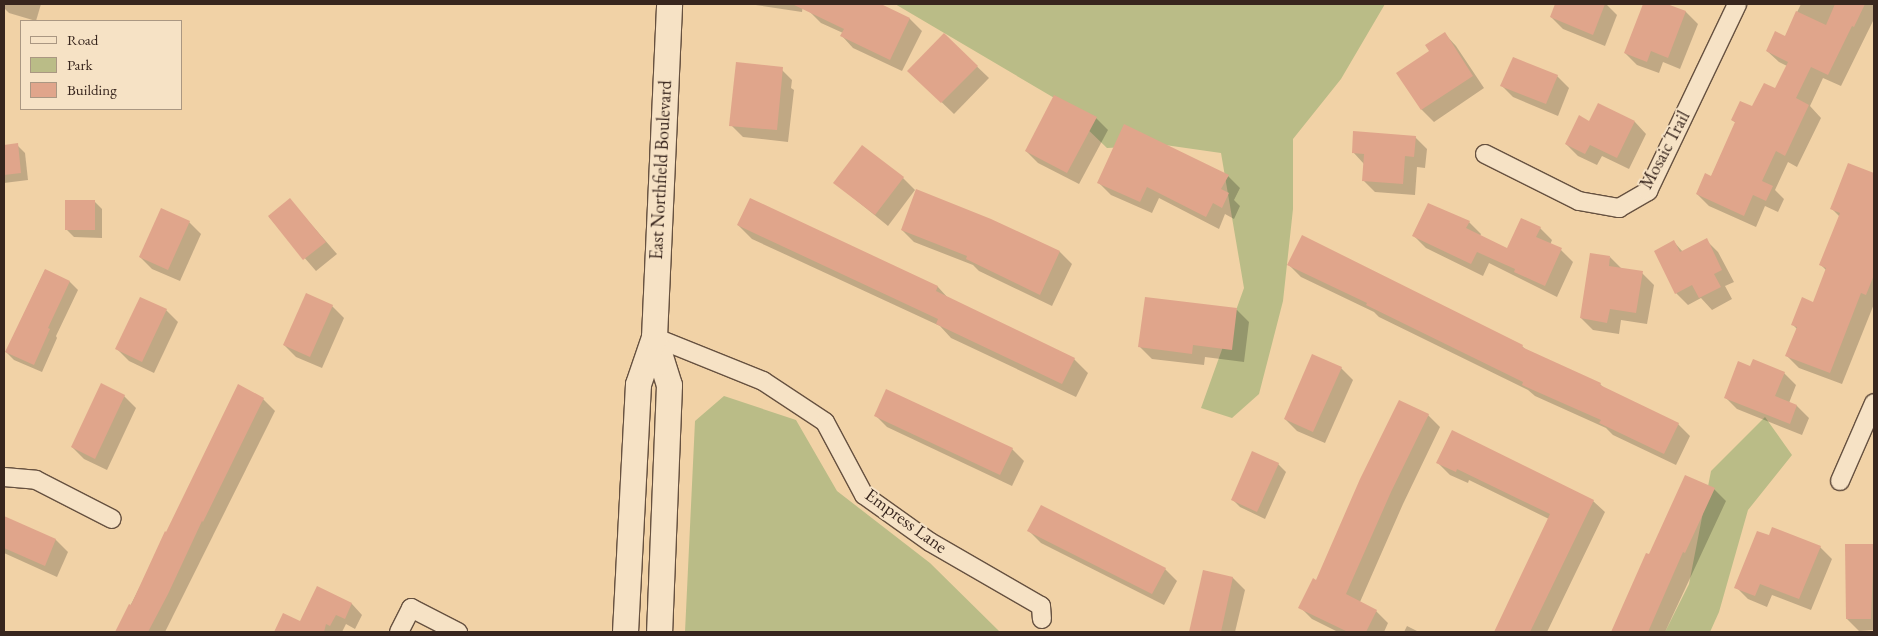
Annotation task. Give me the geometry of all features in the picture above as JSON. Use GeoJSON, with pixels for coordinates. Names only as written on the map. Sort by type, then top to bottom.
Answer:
{"type":"FeatureCollection","features":[{"type":"Feature","properties":{"kind":"main road","name":"East Northfield Boulevard"},"geometry":{"type":"LineString","coordinates":[[624,632],[638,384],[654,337],[669,4]]}},
{"type":"Feature","properties":{"kind":"main road","name":"East Northfield Boulevard"},"geometry":{"type":"LineString","coordinates":[[654,337],[669,386],[659,632]]}},
{"type":"Feature","properties":{"kind":"street","name":"Mosaic Trail"},"geometry":{"type":"LineString","coordinates":[[1485,154],[1579,201],[1619,208],[1648,191],[1737,4]]}},
{"type":"Feature","properties":{"kind":"street","name":"Empress Lane"},"geometry":{"type":"LineString","coordinates":[[654,337],[763,381],[825,422],[864,495],[930,542],[1041,606],[1042,619]]}},
{"type":"Feature","properties":{"kind":"street"},"geometry":{"type":"LineString","coordinates":[[1840,481],[1874,403]]}},
{"type":"Feature","properties":{"kind":"street"},"geometry":{"type":"LineString","coordinates":[[4,477],[36,480],[112,519]]}},
{"type":"Feature","properties":{"kind":"street"},"geometry":{"type":"LineString","coordinates":[[399,632],[411,608],[458,632]]}},
{"type":"Feature","properties":{"kind":"green space"},"geometry":{"type":"Polygon","coordinates":[[[895,4],[1385,4],[1341,79],[1293,139],[1293,209],[1283,301],[1259,394],[1232,418],[1201,408],[1244,288],[1221,153],[1165,145],[1107,148],[1056,99],[895,4]]]}},
{"type":"Feature","properties":{"kind":"green space"},"geometry":{"type":"Polygon","coordinates":[[[724,396],[796,420],[837,491],[930,563],[1000,632],[685,632],[695,421],[724,396]]]}},
{"type":"Feature","properties":{"kind":"green space"},"geometry":{"type":"Polygon","coordinates":[[[1765,417],[1792,455],[1748,510],[1719,612],[1710,632],[1665,632],[1689,584],[1711,471],[1765,417]]]}},
{"type":"Feature","properties":{"kind":"building"},"geometry":{"type":"Polygon","coordinates":[[[792,4],[881,4],[910,18],[890,60],[840,36],[844,29],[792,4]]]}},
{"type":"Feature","properties":{"kind":"building"},"geometry":{"type":"Polygon","coordinates":[[[1555,4],[1605,4],[1593,35],[1550,17],[1555,4]]]}},
{"type":"Feature","properties":{"kind":"building"},"geometry":{"type":"Polygon","coordinates":[[[1643,4],[1667,4],[1686,11],[1668,58],[1651,51],[1647,62],[1624,53],[1643,4]]]}},
{"type":"Feature","properties":{"kind":"building"},"geometry":{"type":"Polygon","coordinates":[[[1835,4],[1865,4],[1828,75],[1811,67],[1796,98],[1809,105],[1785,156],[1776,151],[1762,181],[1773,186],[1766,201],[1753,195],[1744,216],[1696,194],[1705,173],[1711,176],[1735,122],[1731,120],[1740,101],[1752,106],[1764,83],[1775,88],[1788,62],[1766,51],[1775,31],[1785,36],[1796,11],[1826,25],[1835,4]]]}},
{"type":"Feature","properties":{"kind":"building"},"geometry":{"type":"Polygon","coordinates":[[[1445,32],[1473,76],[1421,110],[1396,73],[1429,51],[1425,45],[1445,32]]]}},
{"type":"Feature","properties":{"kind":"building"},"geometry":{"type":"Polygon","coordinates":[[[944,33],[978,66],[941,103],[907,71],[944,33]]]}},
{"type":"Feature","properties":{"kind":"building"},"geometry":{"type":"Polygon","coordinates":[[[1513,57],[1558,75],[1546,104],[1500,86],[1513,57]]]}},
{"type":"Feature","properties":{"kind":"building"},"geometry":{"type":"Polygon","coordinates":[[[736,62],[783,67],[777,130],[729,126],[736,62]]]}},
{"type":"Feature","properties":{"kind":"building"},"geometry":{"type":"Polygon","coordinates":[[[1054,95],[1097,117],[1067,173],[1025,151],[1054,95]]]}},
{"type":"Feature","properties":{"kind":"building"},"geometry":{"type":"Polygon","coordinates":[[[1598,103],[1635,121],[1617,158],[1590,145],[1585,154],[1565,144],[1579,115],[1589,121],[1598,103]]]}},
{"type":"Feature","properties":{"kind":"building"},"geometry":{"type":"Polygon","coordinates":[[[1124,124],[1229,175],[1221,189],[1229,193],[1222,208],[1213,203],[1206,217],[1147,187],[1140,202],[1097,183],[1124,124]]]}},
{"type":"Feature","properties":{"kind":"building"},"geometry":{"type":"Polygon","coordinates":[[[1353,131],[1416,136],[1414,157],[1405,156],[1403,184],[1362,181],[1364,154],[1352,153],[1353,131]]]}},
{"type":"Feature","properties":{"kind":"building"},"geometry":{"type":"Polygon","coordinates":[[[18,143],[21,173],[4,175],[4,145],[18,143]]]}},
{"type":"Feature","properties":{"kind":"building"},"geometry":{"type":"Polygon","coordinates":[[[862,145],[904,177],[875,215],[833,183],[862,145]]]}},
{"type":"Feature","properties":{"kind":"building"},"geometry":{"type":"Polygon","coordinates":[[[1848,163],[1874,173],[1874,275],[1866,295],[1861,293],[1830,373],[1785,356],[1797,327],[1791,325],[1802,297],[1813,302],[1826,268],[1819,265],[1840,213],[1830,209],[1848,163]]]}},
{"type":"Feature","properties":{"kind":"building"},"geometry":{"type":"Polygon","coordinates":[[[916,189],[991,219],[1060,251],[1040,295],[966,259],[967,256],[901,230],[916,189]]]}},
{"type":"Feature","properties":{"kind":"building"},"geometry":{"type":"Polygon","coordinates":[[[290,198],[326,242],[303,260],[268,216],[290,198]]]}},
{"type":"Feature","properties":{"kind":"building"},"geometry":{"type":"Polygon","coordinates":[[[750,198],[938,286],[936,291],[1075,358],[1062,384],[936,324],[938,319],[737,225],[750,198]]]}},
{"type":"Feature","properties":{"kind":"building"},"geometry":{"type":"Polygon","coordinates":[[[65,200],[95,200],[95,230],[65,230],[65,200]]]}},
{"type":"Feature","properties":{"kind":"building"},"geometry":{"type":"Polygon","coordinates":[[[1428,203],[1470,221],[1466,228],[1507,248],[1521,218],[1541,227],[1536,237],[1562,248],[1545,286],[1514,272],[1515,269],[1477,252],[1471,264],[1412,236],[1428,203]]]}},
{"type":"Feature","properties":{"kind":"building"},"geometry":{"type":"Polygon","coordinates":[[[161,208],[190,221],[168,270],[139,257],[161,208]]]}},
{"type":"Feature","properties":{"kind":"building"},"geometry":{"type":"Polygon","coordinates":[[[1302,235],[1523,345],[1522,347],[1601,383],[1600,385],[1679,423],[1664,454],[1599,423],[1601,420],[1522,385],[1523,382],[1287,265],[1302,235]]]}},
{"type":"Feature","properties":{"kind":"building"},"geometry":{"type":"Polygon","coordinates":[[[1707,238],[1722,270],[1714,274],[1721,287],[1699,298],[1692,285],[1675,294],[1654,251],[1674,240],[1680,252],[1707,238]]]}},
{"type":"Feature","properties":{"kind":"building"},"geometry":{"type":"Polygon","coordinates":[[[1590,253],[1610,256],[1609,266],[1643,271],[1636,313],[1610,309],[1607,323],[1580,318],[1590,253]]]}},
{"type":"Feature","properties":{"kind":"building"},"geometry":{"type":"Polygon","coordinates":[[[45,269],[70,281],[48,328],[50,329],[34,365],[5,352],[45,269]]]}},
{"type":"Feature","properties":{"kind":"building"},"geometry":{"type":"Polygon","coordinates":[[[306,293],[333,305],[310,357],[283,345],[306,293]]]}},
{"type":"Feature","properties":{"kind":"building"},"geometry":{"type":"Polygon","coordinates":[[[140,297],[167,309],[142,362],[115,349],[140,297]]]}},
{"type":"Feature","properties":{"kind":"building"},"geometry":{"type":"Polygon","coordinates":[[[1145,297],[1237,308],[1232,350],[1193,345],[1192,354],[1138,347],[1145,297]]]}},
{"type":"Feature","properties":{"kind":"building"},"geometry":{"type":"Polygon","coordinates":[[[1312,354],[1342,367],[1313,432],[1284,419],[1312,354]]]}},
{"type":"Feature","properties":{"kind":"building"},"geometry":{"type":"Polygon","coordinates":[[[1753,359],[1785,372],[1775,396],[1797,405],[1790,424],[1724,398],[1738,361],[1750,366],[1753,359]]]}},
{"type":"Feature","properties":{"kind":"building"},"geometry":{"type":"Polygon","coordinates":[[[101,383],[125,395],[95,459],[71,447],[101,383]]]}},
{"type":"Feature","properties":{"kind":"building"},"geometry":{"type":"Polygon","coordinates":[[[238,384],[264,398],[202,521],[168,594],[148,632],[115,632],[129,604],[131,605],[165,531],[238,384]]]}},
{"type":"Feature","properties":{"kind":"building"},"geometry":{"type":"Polygon","coordinates":[[[886,389],[1013,448],[1000,475],[874,416],[886,389]]]}},
{"type":"Feature","properties":{"kind":"building"},"geometry":{"type":"Polygon","coordinates":[[[1399,400],[1429,414],[1391,492],[1346,594],[1377,610],[1366,632],[1348,632],[1298,608],[1313,578],[1316,580],[1360,479],[1399,400]]]}},
{"type":"Feature","properties":{"kind":"building"},"geometry":{"type":"Polygon","coordinates":[[[1452,430],[1594,500],[1530,632],[1494,632],[1550,514],[1457,469],[1456,472],[1436,463],[1452,430]]]}},
{"type":"Feature","properties":{"kind":"building"},"geometry":{"type":"Polygon","coordinates":[[[1252,451],[1279,463],[1257,512],[1231,500],[1252,451]]]}},
{"type":"Feature","properties":{"kind":"building"},"geometry":{"type":"Polygon","coordinates":[[[1685,475],[1715,488],[1685,553],[1683,552],[1648,632],[1611,632],[1646,553],[1649,554],[1685,475]]]}},
{"type":"Feature","properties":{"kind":"building"},"geometry":{"type":"Polygon","coordinates":[[[1041,505],[1166,568],[1152,594],[1027,531],[1041,505]]]}},
{"type":"Feature","properties":{"kind":"building"},"geometry":{"type":"Polygon","coordinates":[[[4,516],[56,539],[45,566],[4,548],[4,516]]]}},
{"type":"Feature","properties":{"kind":"building"},"geometry":{"type":"Polygon","coordinates":[[[1772,527],[1821,546],[1799,599],[1760,584],[1755,596],[1734,588],[1757,531],[1769,535],[1772,527]]]}},
{"type":"Feature","properties":{"kind":"building"},"geometry":{"type":"Polygon","coordinates":[[[1845,544],[1874,544],[1871,619],[1846,619],[1845,544]]]}},
{"type":"Feature","properties":{"kind":"building"},"geometry":{"type":"Polygon","coordinates":[[[1203,570],[1233,577],[1221,632],[1189,632],[1203,570]]]}},
{"type":"Feature","properties":{"kind":"building"},"geometry":{"type":"Polygon","coordinates":[[[317,586],[352,603],[345,619],[336,615],[330,626],[326,624],[324,632],[274,632],[283,613],[300,621],[317,586]]]}}]}
